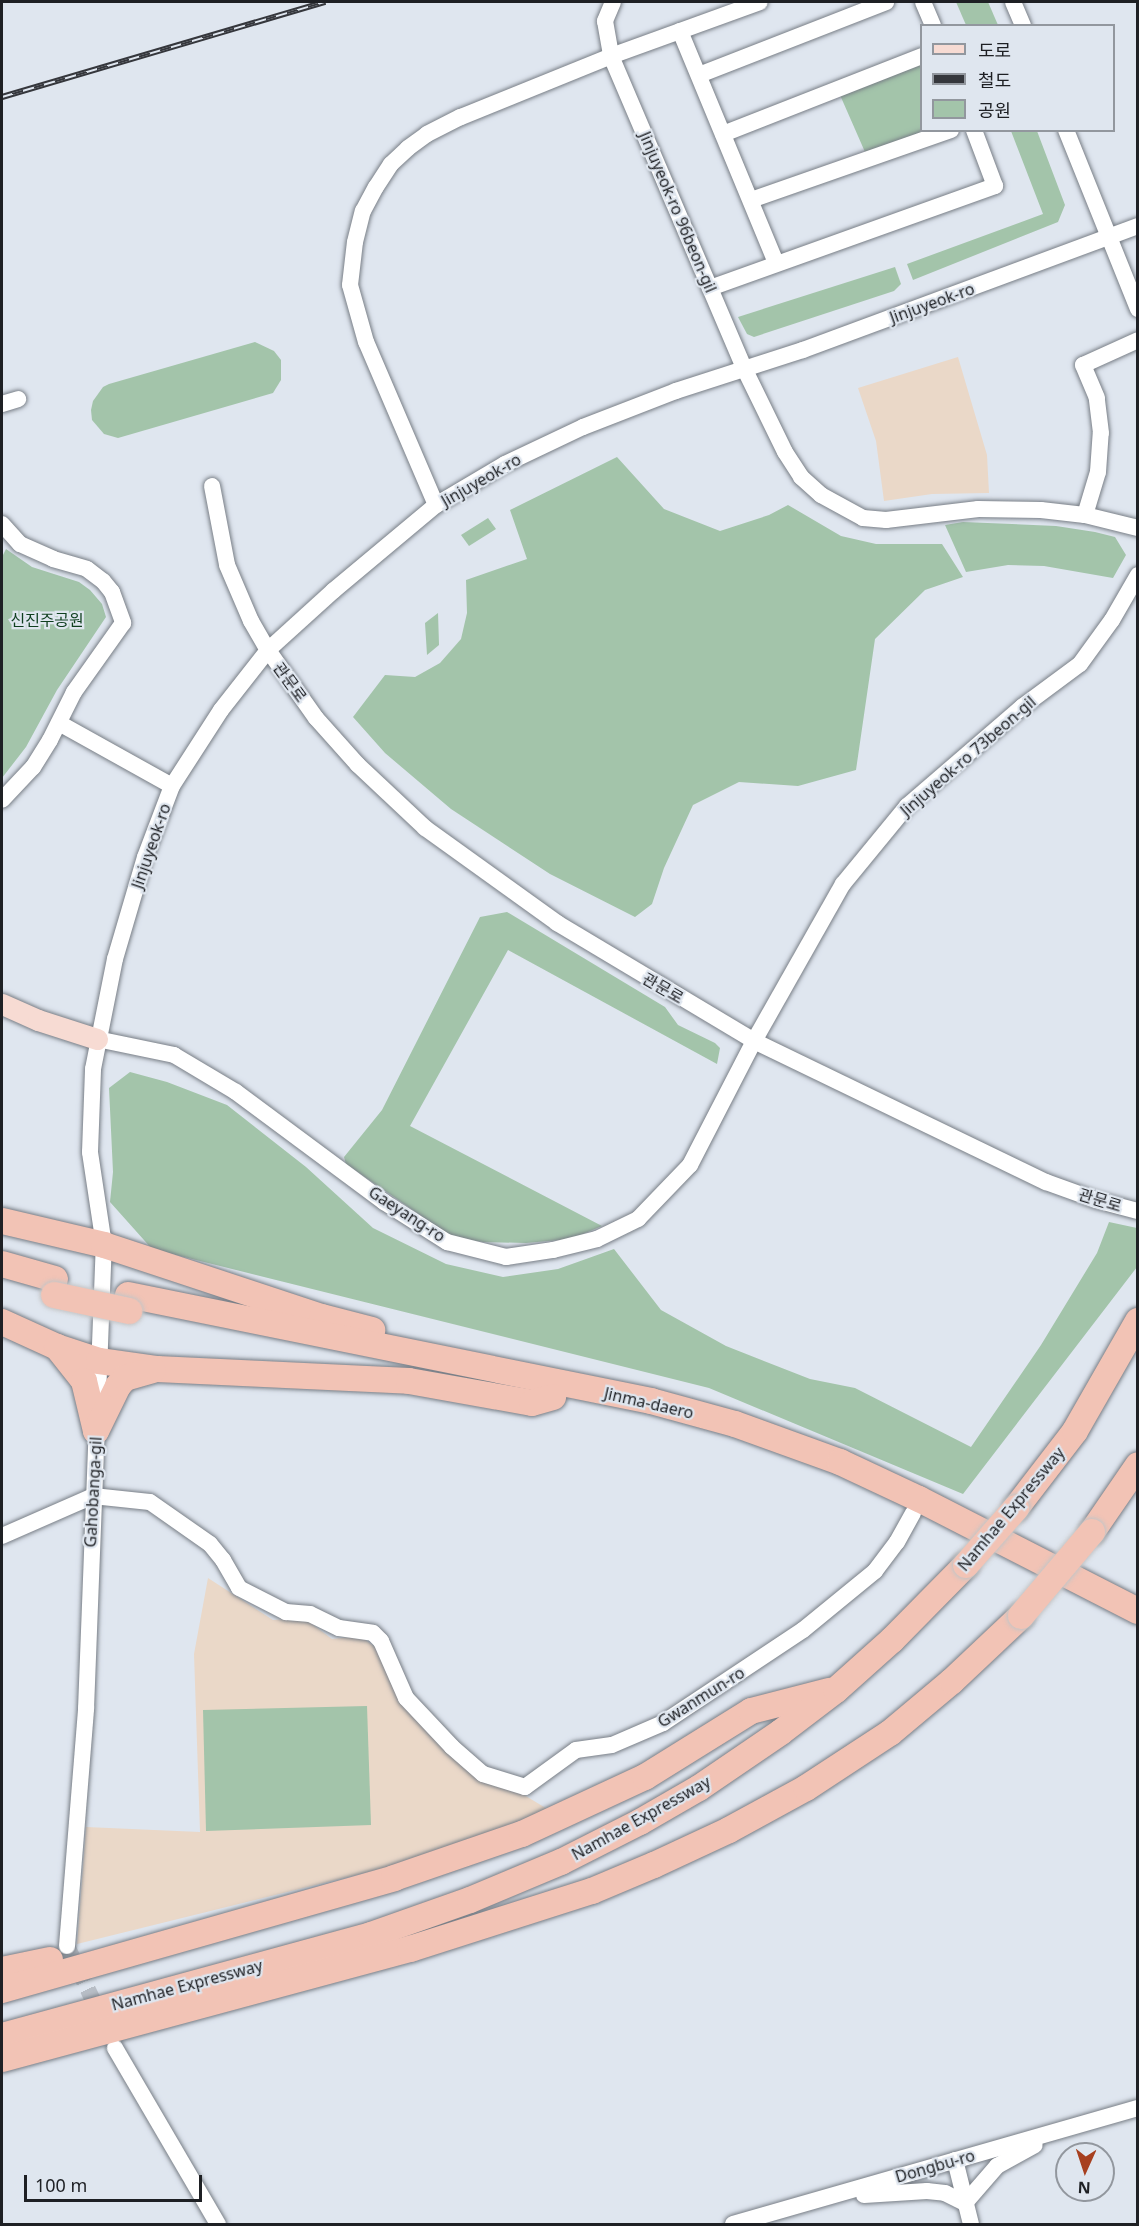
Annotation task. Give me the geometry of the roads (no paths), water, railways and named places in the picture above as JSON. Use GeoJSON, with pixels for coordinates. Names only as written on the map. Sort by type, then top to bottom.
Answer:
{"type":"FeatureCollection","features":[{"type":"Feature","properties":{"kind":"highway"},"geometry":{"type":"LineString","coordinates":[[2,1221],[104,1245],[322,1317],[451,1352],[485,1369]]}},
{"type":"Feature","properties":{"kind":"highway"},"geometry":{"type":"LineString","coordinates":[[2,1264],[55,1287]]}},
{"type":"Feature","properties":{"kind":"highway"},"geometry":{"type":"LineString","coordinates":[[2,1280],[55,1287],[128,1303]]}},
{"type":"Feature","properties":{"kind":"highway","name":"Jinma-daero"},"geometry":{"type":"LineString","coordinates":[[128,1303],[651,1401],[784,1440],[840,1462],[919,1499],[1137,1611]]}},
{"type":"Feature","properties":{"kind":"highway","name":"Jinma-daero"},"geometry":{"type":"LineString","coordinates":[[128,1303],[647,1416],[730,1439],[834,1476],[913,1513],[1137,1628]]}},
{"type":"Feature","properties":{"kind":"highway","name":"Namhae Expressway"},"geometry":{"type":"LineString","coordinates":[[2,2036],[371,1935],[531,1875],[640,1822],[699,1788],[781,1732],[836,1690],[892,1640],[966,1565],[1016,1508],[1076,1431],[1137,1321]]}},
{"type":"Feature","properties":{"kind":"highway"},"geometry":{"type":"LineString","coordinates":[[2,1322],[57,1347],[99,1361],[157,1369],[409,1381],[532,1403],[553,1396]]}},
{"type":"Feature","properties":{"kind":"highway"},"geometry":{"type":"LineString","coordinates":[[57,1347],[84,1380],[96,1431]]}},
{"type":"Feature","properties":{"kind":"highway"},"geometry":{"type":"LineString","coordinates":[[96,1431],[118,1386],[125,1378],[157,1369]]}},
{"type":"Feature","properties":{"kind":"highway","name":"Namhae Expressway"},"geometry":{"type":"LineString","coordinates":[[2,2059],[410,1949],[592,1891],[654,1865],[806,1788],[890,1733],[952,1681],[1021,1616],[1092,1532],[1137,1465]]}},
{"type":"Feature","properties":{"kind":"highway"},"geometry":{"type":"LineString","coordinates":[[2,1990],[394,1878],[522,1834],[645,1777],[751,1711],[836,1690]]}},
{"type":"Feature","properties":{"kind":"highway"},"geometry":{"type":"LineString","coordinates":[[2,1970],[207,1930]]}},
{"type":"Feature","properties":{"kind":"main road","name":"Gaeyang-ro"},"geometry":{"type":"LineString","coordinates":[[2,1004],[38,1020],[97,1039]]}},
{"type":"Feature","properties":{"kind":"street","name":"Jinjuyeok-ro 96beon-gil"},"geometry":{"type":"LineString","coordinates":[[613,2],[605,21],[611,56],[744,368],[785,452],[801,477],[821,495],[862,518],[886,520],[978,509],[1041,510],[1084,515],[1137,528]]}},
{"type":"Feature","properties":{"kind":"street"},"geometry":{"type":"LineString","coordinates":[[436,505],[366,342],[350,285],[355,242],[363,211],[391,164],[427,134],[461,117],[611,56],[760,2]]}},
{"type":"Feature","properties":{"kind":"street"},"geometry":{"type":"LineString","coordinates":[[699,75],[885,2]]}},
{"type":"Feature","properties":{"kind":"street"},"geometry":{"type":"LineString","coordinates":[[923,2],[932,24]]}},
{"type":"Feature","properties":{"kind":"street"},"geometry":{"type":"LineString","coordinates":[[1013,2],[1022,24]]}},
{"type":"Feature","properties":{"kind":"street"},"geometry":{"type":"LineString","coordinates":[[680,31],[776,263]]}},
{"type":"Feature","properties":{"kind":"street"},"geometry":{"type":"LineString","coordinates":[[723,134],[920,56]]}},
{"type":"Feature","properties":{"kind":"street"},"geometry":{"type":"LineString","coordinates":[[751,200],[945,132]]}},
{"type":"Feature","properties":{"kind":"street"},"geometry":{"type":"LineString","coordinates":[[710,288],[995,186],[975,132]]}},
{"type":"Feature","properties":{"kind":"street"},"geometry":{"type":"LineString","coordinates":[[1067,132],[1137,309]]}},
{"type":"Feature","properties":{"kind":"street","name":"Jinjuyeok-ro"},"geometry":{"type":"LineString","coordinates":[[97,1039],[115,959],[145,857],[172,786],[221,710],[268,650],[333,591],[436,505],[505,464],[583,427],[744,368],[803,350],[1110,238],[1137,226]]}},
{"type":"Feature","properties":{"kind":"street"},"geometry":{"type":"LineString","coordinates":[[1084,515],[1098,472],[1101,433],[1097,399],[1083,365],[1137,340]]}},
{"type":"Feature","properties":{"kind":"street"},"geometry":{"type":"LineString","coordinates":[[212,486],[227,565],[251,621],[268,650]]}},
{"type":"Feature","properties":{"kind":"street"},"geometry":{"type":"LineString","coordinates":[[2,524],[20,544],[53,559],[87,569],[112,592],[123,623],[74,692],[33,767],[2,800]]}},
{"type":"Feature","properties":{"kind":"street","name":"Jinjuyeok-ro 73beon-gil"},"geometry":{"type":"LineString","coordinates":[[754,1041],[843,884],[907,806],[1016,712],[1080,664],[1112,620],[1137,575]]}},
{"type":"Feature","properties":{"kind":"street","name":"관문로"},"geometry":{"type":"LineString","coordinates":[[268,650],[316,718],[351,757],[426,828],[556,923],[754,1041],[1046,1182],[1096,1200],[1137,1211]]}},
{"type":"Feature","properties":{"kind":"street"},"geometry":{"type":"LineString","coordinates":[[59,723],[172,786]]}},
{"type":"Feature","properties":{"kind":"street","name":"Gaeyang-ro"},"geometry":{"type":"LineString","coordinates":[[97,1039],[174,1055],[236,1092],[384,1202],[447,1242],[506,1257],[553,1250],[597,1239],[638,1219],[690,1165],[754,1041]]}},
{"type":"Feature","properties":{"kind":"street","name":"Gahobanga-gil"},"geometry":{"type":"LineString","coordinates":[[67,1946],[86,1709],[104,1245],[89,1131],[97,1039]]}},
{"type":"Feature","properties":{"kind":"street"},"geometry":{"type":"LineString","coordinates":[[2,1536],[93,1496]]}},
{"type":"Feature","properties":{"kind":"street","name":"Gwanmun-ro"},"geometry":{"type":"LineString","coordinates":[[93,1496],[150,1502],[210,1544],[223,1560],[238,1588],[286,1612],[310,1614],[339,1628],[372,1633],[381,1641],[406,1698],[452,1747],[483,1774],[525,1787],[576,1750],[612,1745],[663,1723],[794,1636],[875,1571],[897,1542],[913,1513]]}},
{"type":"Feature","properties":{"kind":"street"},"geometry":{"type":"LineString","coordinates":[[115,2048],[218,2224]]}},
{"type":"Feature","properties":{"kind":"street","name":"Dongbu-ro"},"geometry":{"type":"LineString","coordinates":[[733,2224],[1137,2108]]}},
{"type":"Feature","properties":{"kind":"street"},"geometry":{"type":"LineString","coordinates":[[965,2203],[997,2166],[1078,2125]]}},
{"type":"Feature","properties":{"kind":"street"},"geometry":{"type":"LineString","coordinates":[[955,2160],[970,2224]]}},
{"type":"Feature","properties":{"kind":"street"},"geometry":{"type":"LineString","coordinates":[[833,2196],[927,2191],[945,2193],[965,2203]]}},
{"type":"Feature","properties":{"kind":"tunnel"},"geometry":{"type":"LineString","coordinates":[[67,1946],[101,2017]]}},
{"type":"Feature","properties":{"kind":"railway"},"geometry":{"type":"LineString","coordinates":[[2,97],[325,2]]}},
{"type":"Feature","properties":{"kind":"park label","name":"신진주공원"},"geometry":{"type":"Point","coordinates":[47,620]}}]}
